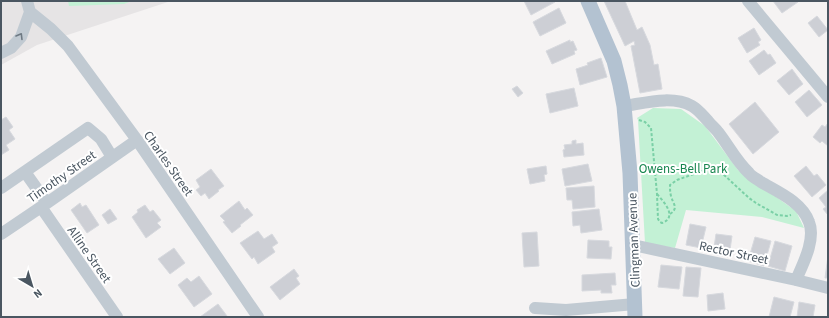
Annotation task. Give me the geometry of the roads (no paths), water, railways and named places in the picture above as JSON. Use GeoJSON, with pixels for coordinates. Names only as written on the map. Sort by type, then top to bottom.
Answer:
{"type":"FeatureCollection","features":[{"type":"Feature","properties":{"kind":"main road","name":"Clingman Avenue"},"geometry":{"type":"LineString","coordinates":[[588,1],[614,61],[624,106],[630,173],[635,311]]}},
{"type":"Feature","properties":{"kind":"street"},"geometry":{"type":"LineString","coordinates":[[748,1],[828,97]]}},
{"type":"Feature","properties":{"kind":"street"},"geometry":{"type":"LineString","coordinates":[[1,53],[10,48],[21,37],[28,6]]}},
{"type":"Feature","properties":{"kind":"street","name":"Charles Street"},"geometry":{"type":"LineString","coordinates":[[28,6],[68,46],[137,140],[258,317]]}},
{"type":"Feature","properties":{"kind":"street"},"geometry":{"type":"LineString","coordinates":[[624,106],[667,100],[692,106],[700,112],[718,132],[738,163],[750,175],[784,195],[802,210],[810,222],[811,233],[807,251],[796,280]]}},
{"type":"Feature","properties":{"kind":"street"},"geometry":{"type":"LineString","coordinates":[[1,188],[88,128],[100,139],[112,157]]}},
{"type":"Feature","properties":{"kind":"street","name":"Timothy Street"},"geometry":{"type":"LineString","coordinates":[[1,234],[137,140]]}},
{"type":"Feature","properties":{"kind":"street","name":"Alline Street"},"geometry":{"type":"LineString","coordinates":[[25,172],[44,205],[117,317]]}},
{"type":"Feature","properties":{"kind":"street","name":"Rector Street"},"geometry":{"type":"LineString","coordinates":[[633,246],[828,288]]}},
{"type":"Feature","properties":{"kind":"street"},"geometry":{"type":"LineString","coordinates":[[536,308],[635,311]]}},
{"type":"Feature","properties":{"kind":"park label","name":"Owens-Bell Park"},"geometry":{"type":"Point","coordinates":[683,168]}}]}
